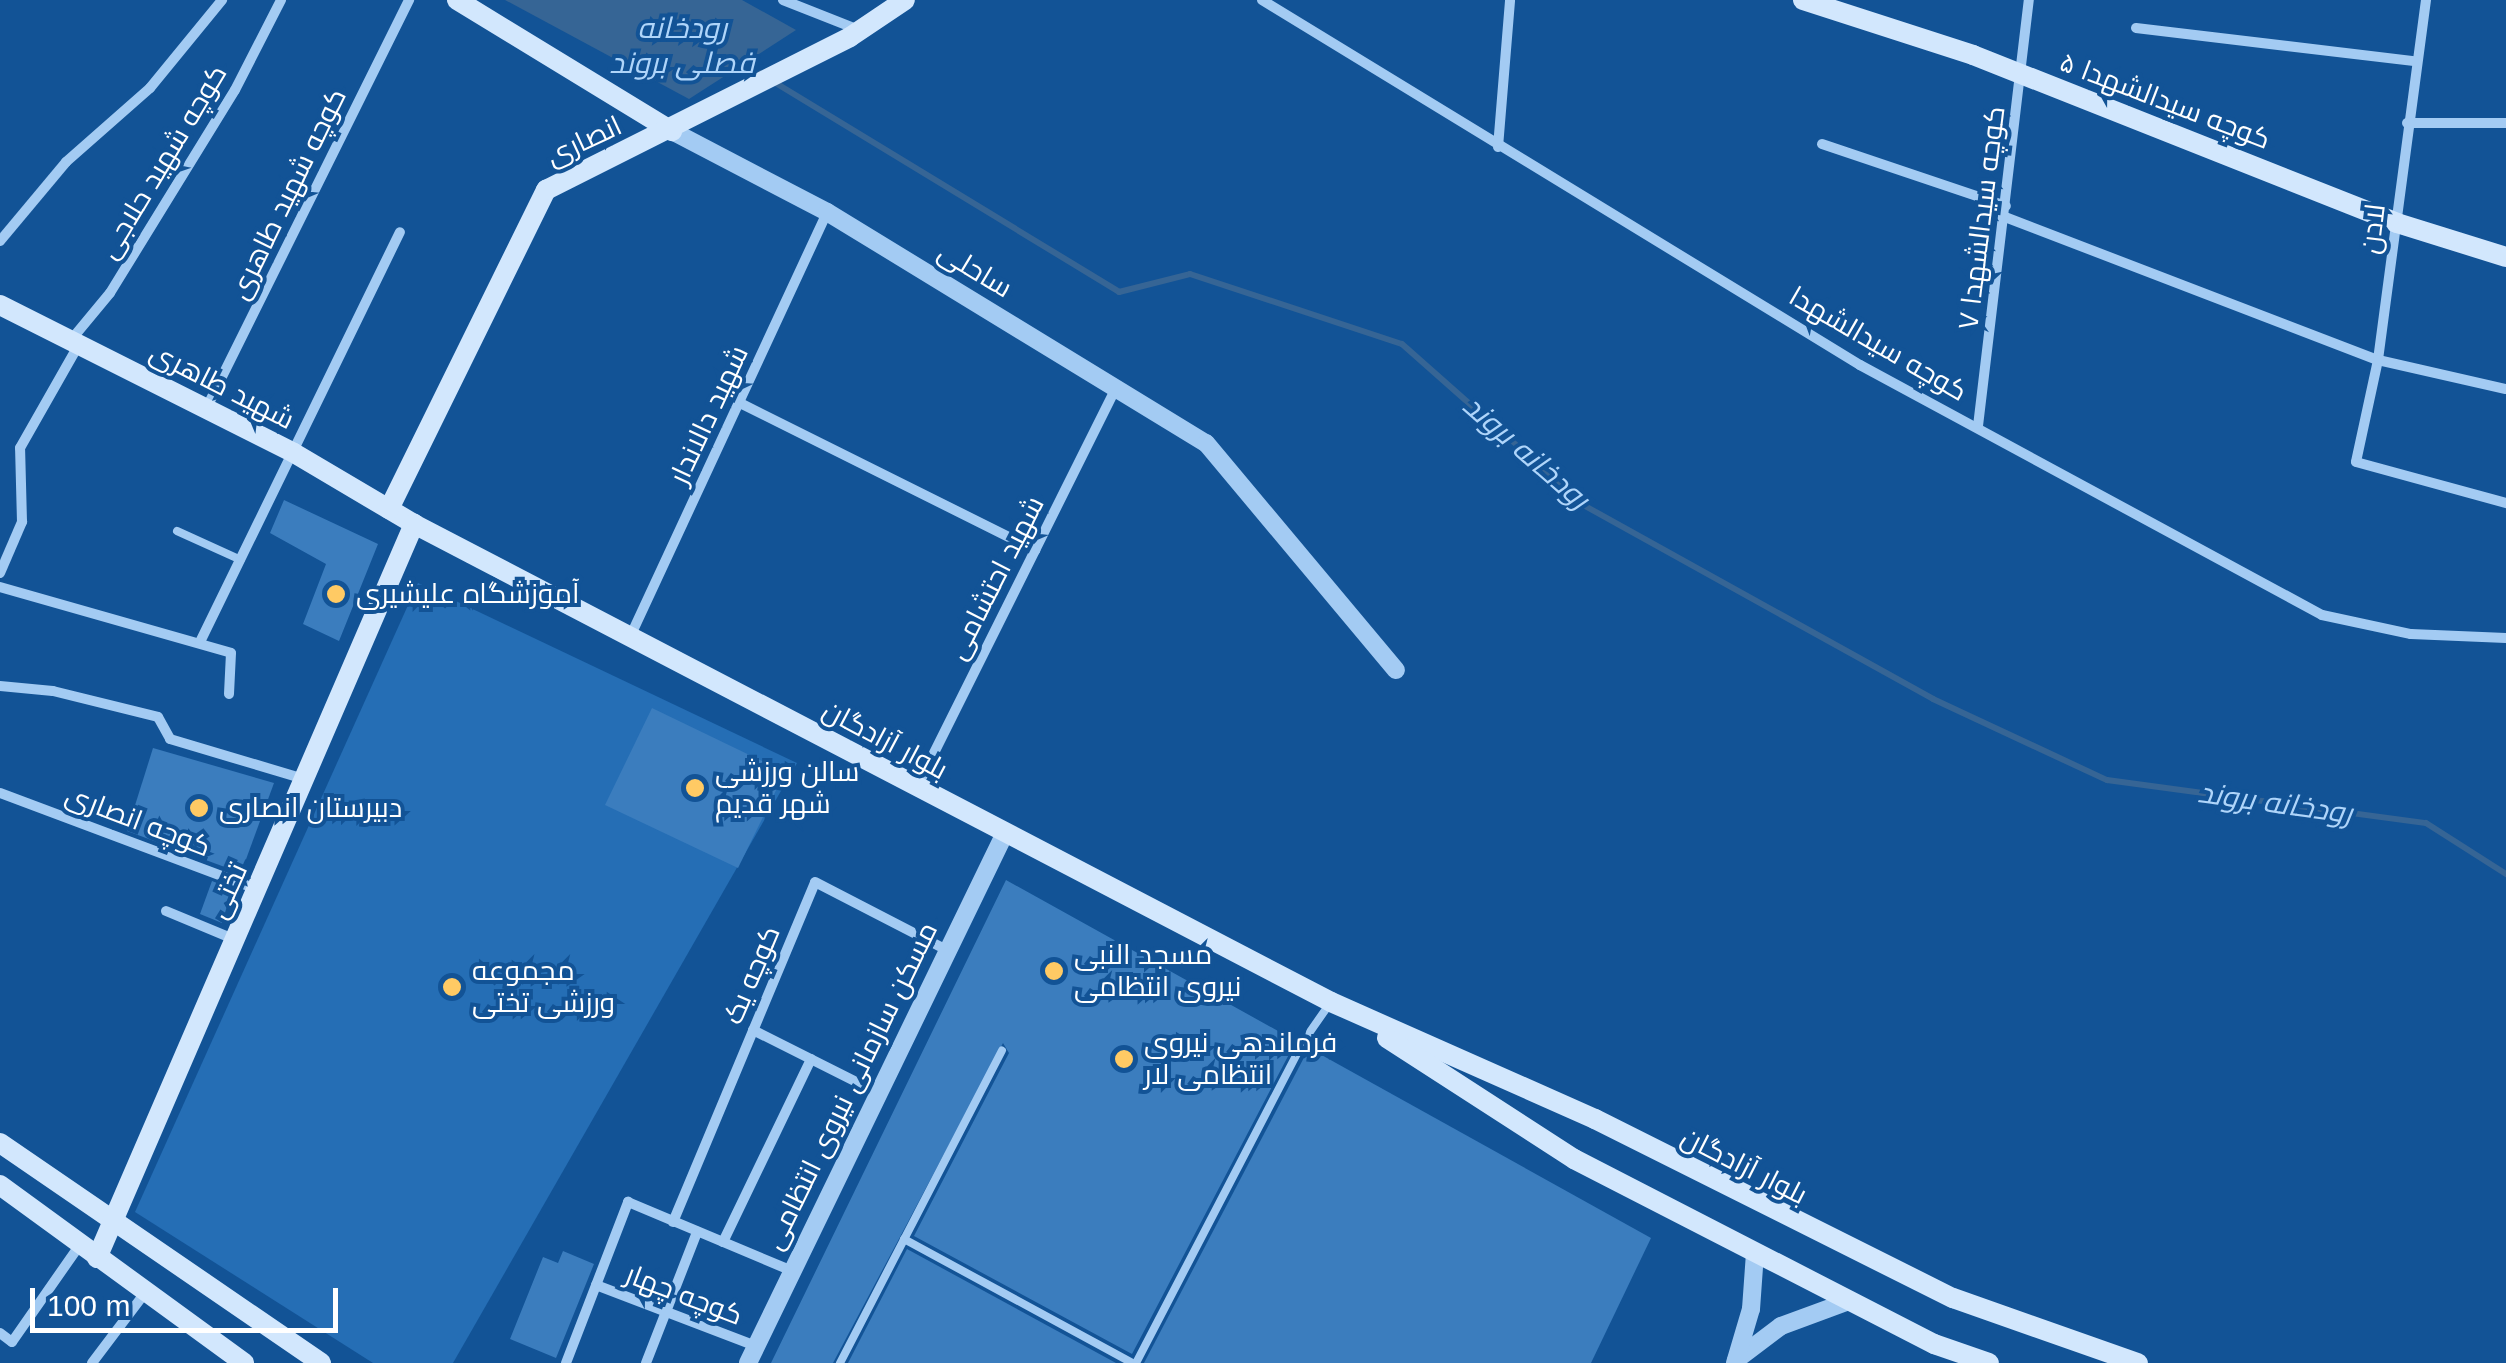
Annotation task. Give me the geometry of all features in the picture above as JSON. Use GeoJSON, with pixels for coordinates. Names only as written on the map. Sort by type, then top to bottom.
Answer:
{"type":"FeatureCollection","features":[{"type":"Feature","properties":{"kind":"main road","name":"ساحلی"},"geometry":{"type":"LineString","coordinates":[[458,0],[672,131]]}},
{"type":"Feature","properties":{"kind":"main road","name":"انصاری"},"geometry":{"type":"LineString","coordinates":[[389,510],[546,190],[672,131],[855,34],[905,0]]}},
{"type":"Feature","properties":{"kind":"main road","name":"کوچه سیدالشهدا ۵"},"geometry":{"type":"LineString","coordinates":[[1803,0],[2022,74],[2397,223],[2506,257]]}},
{"type":"Feature","properties":{"kind":"main road","name":"شهید طاهری"},"geometry":{"type":"LineString","coordinates":[[0,305],[294,453],[414,524]]}},
{"type":"Feature","properties":{"kind":"main road","name":"بلوار آزادگان"},"geometry":{"type":"LineString","coordinates":[[414,524],[1331,1002],[1594,1120],[1953,1298],[2138,1363]]}},
{"type":"Feature","properties":{"kind":"main road","name":"تختی"},"geometry":{"type":"LineString","coordinates":[[98,1258],[116,1225],[414,524]]}},
{"type":"Feature","properties":{"kind":"main road","name":"بلوار آزادگان"},"geometry":{"type":"LineString","coordinates":[[1331,1002],[1574,1159],[1849,1301],[1990,1363]]}},
{"type":"Feature","properties":{"kind":"main road"},"geometry":{"type":"LineString","coordinates":[[0,1143],[321,1363]]}},
{"type":"Feature","properties":{"kind":"main road"},"geometry":{"type":"LineString","coordinates":[[0,1184],[244,1363]]}},
{"type":"Feature","properties":{"kind":"street"},"geometry":{"type":"LineString","coordinates":[[0,241],[66,162],[150,88],[222,0]]}},
{"type":"Feature","properties":{"kind":"street","name":"کوچه شهید حلاجی"},"geometry":{"type":"LineString","coordinates":[[0,573],[22,522],[20,448],[75,342],[110,294],[235,90],[281,0]]}},
{"type":"Feature","properties":{"kind":"street","name":"کوچه شهید طاهری"},"geometry":{"type":"LineString","coordinates":[[206,408],[409,0]]}},
{"type":"Feature","properties":{"kind":"street","name":"کوچه سیدالشهدا"},"geometry":{"type":"LineString","coordinates":[[1262,0],[1860,365],[2322,615],[2411,634],[2506,638]]}},
{"type":"Feature","properties":{"kind":"street"},"geometry":{"type":"LineString","coordinates":[[1498,147],[1510,0]]}},
{"type":"Feature","properties":{"kind":"street","name":"کوچه سیدالشهدا ۷"},"geometry":{"type":"LineString","coordinates":[[1978,426],[2029,0]]}},
{"type":"Feature","properties":{"kind":"street","name":"لادن"},"geometry":{"type":"LineString","coordinates":[[2426,0],[2414,61],[2378,360],[2356,462],[2506,504]]}},
{"type":"Feature","properties":{"kind":"street"},"geometry":{"type":"LineString","coordinates":[[790,2],[855,34]]}},
{"type":"Feature","properties":{"kind":"street"},"geometry":{"type":"LineString","coordinates":[[2136,28],[2414,61]]}},
{"type":"Feature","properties":{"kind":"street"},"geometry":{"type":"LineString","coordinates":[[2407,122],[2506,122]]}},
{"type":"Feature","properties":{"kind":"street","name":"ساحلی"},"geometry":{"type":"LineString","coordinates":[[672,131],[827,212],[1206,443],[1396,670]]}},
{"type":"Feature","properties":{"kind":"street"},"geometry":{"type":"LineString","coordinates":[[1822,144],[2006,212],[2378,360],[2506,389]]}},
{"type":"Feature","properties":{"kind":"street","name":"شهید دالاندار"},"geometry":{"type":"LineString","coordinates":[[630,636],[827,212]]}},
{"type":"Feature","properties":{"kind":"street"},"geometry":{"type":"LineString","coordinates":[[200,642],[400,232]]}},
{"type":"Feature","properties":{"kind":"street","name":"شهید احتشامی"},"geometry":{"type":"LineString","coordinates":[[916,788],[1116,388]]}},
{"type":"Feature","properties":{"kind":"street"},"geometry":{"type":"LineString","coordinates":[[740,403],[1035,550]]}},
{"type":"Feature","properties":{"kind":"street"},"geometry":{"type":"LineString","coordinates":[[0,588],[231,653],[229,694]]}},
{"type":"Feature","properties":{"kind":"street"},"geometry":{"type":"LineString","coordinates":[[0,686],[53,691],[158,717],[170,740],[304,779]]}},
{"type":"Feature","properties":{"kind":"street","name":"کوچه انصاری"},"geometry":{"type":"LineString","coordinates":[[0,794],[260,890]]}},
{"type":"Feature","properties":{"kind":"street","name":"مسکن سازمانی نیروی انتظامی"},"geometry":{"type":"LineString","coordinates":[[752,1354],[1005,833]]}},
{"type":"Feature","properties":{"kind":"street","name":"کوچه یک"},"geometry":{"type":"LineString","coordinates":[[673,1222],[815,882],[947,950]]}},
{"type":"Feature","properties":{"kind":"street"},"geometry":{"type":"LineString","coordinates":[[166,910],[236,941]]}},
{"type":"Feature","properties":{"kind":"street"},"geometry":{"type":"LineString","coordinates":[[753,1030],[878,1093]]}},
{"type":"Feature","properties":{"kind":"street"},"geometry":{"type":"LineString","coordinates":[[723,1242],[810,1059]]}},
{"type":"Feature","properties":{"kind":"street"},"geometry":{"type":"LineString","coordinates":[[566,1363],[628,1202],[792,1272]]}},
{"type":"Feature","properties":{"kind":"street"},"geometry":{"type":"LineString","coordinates":[[646,1363],[697,1232]]}},
{"type":"Feature","properties":{"kind":"street"},"geometry":{"type":"LineString","coordinates":[[0,1334],[12,1342],[80,1246]]}},
{"type":"Feature","properties":{"kind":"street"},"geometry":{"type":"LineString","coordinates":[[1736,1362],[1751,1309],[1754,1254]]}},
{"type":"Feature","properties":{"kind":"street","name":"کوچه چهار"},"geometry":{"type":"LineString","coordinates":[[596,1285],[666,1312],[752,1354]]}},
{"type":"Feature","properties":{"kind":"street"},"geometry":{"type":"LineString","coordinates":[[92,1363],[145,1293]]}},
{"type":"Feature","properties":{"kind":"street"},"geometry":{"type":"LineString","coordinates":[[1736,1362],[1781,1326],[1849,1301]]}},
{"type":"Feature","properties":{"kind":"lane"},"geometry":{"type":"LineString","coordinates":[[176,531],[241,560]]}},
{"type":"Feature","properties":{"kind":"lane"},"geometry":{"type":"LineString","coordinates":[[904,1239],[1134,1363],[1305,1039],[1331,1002]]}},
{"type":"Feature","properties":{"kind":"lane"},"geometry":{"type":"LineString","coordinates":[[840,1363],[1002,1050]]}},
{"type":"Feature","properties":{"kind":"shaded area","name":"مجموعه ورزشی تختی"},"geometry":{"type":"Polygon","coordinates":[[[418,583],[797,763],[453,1363],[373,1363],[135,1212],[418,583]]]}},
{"type":"Feature","properties":{"kind":"water","name":"رودخانه فصلی بروند"},"geometry":{"type":"Polygon","coordinates":[[[505,0],[742,0],[796,30],[689,99],[505,0]]]}},
{"type":"Feature","properties":{"kind":"building","name":"آموزشگاه علیشیری"},"geometry":{"type":"Polygon","coordinates":[[[284,500],[378,544],[339,641],[303,624],[326,564],[270,533],[284,500]]]}},
{"type":"Feature","properties":{"kind":"building","name":"سالن ورزشی شهر قدیم"},"geometry":{"type":"Polygon","coordinates":[[[652,708],[785,772],[738,868],[605,805],[652,708]]]}},
{"type":"Feature","properties":{"kind":"building","name":"دبیرستان انصاری"},"geometry":{"type":"Polygon","coordinates":[[[153,748],[274,783],[241,873],[127,831],[153,748]]]}},
{"type":"Feature","properties":{"kind":"building"},"geometry":{"type":"Polygon","coordinates":[[[1006,880],[1296,1041],[1132,1354],[914,1236],[1009,1053],[1003,1043],[833,1363],[771,1363],[1006,880]]]}},
{"type":"Feature","properties":{"kind":"building"},"geometry":{"type":"Polygon","coordinates":[[[212,881],[232,889],[222,923],[200,914],[212,881]]]}},
{"type":"Feature","properties":{"kind":"building"},"geometry":{"type":"Polygon","coordinates":[[[1309,1048],[1651,1238],[1591,1363],[1144,1363],[1309,1048]]]}},
{"type":"Feature","properties":{"kind":"building"},"geometry":{"type":"Polygon","coordinates":[[[907,1249],[1116,1363],[848,1363],[907,1249]]]}},
{"type":"Feature","properties":{"kind":"building"},"geometry":{"type":"Polygon","coordinates":[[[563,1251],[594,1264],[556,1358],[510,1339],[543,1257],[558,1263],[563,1251]]]}},
{"type":"Feature","properties":{"kind":"waterway","name":"رودخانه بروند"},"geometry":{"type":"LineString","coordinates":[[739,61],[763,75]]}},
{"type":"Feature","properties":{"kind":"waterway","name":"رودخانه بروند"},"geometry":{"type":"LineString","coordinates":[[774,82],[1119,292],[1190,274],[1402,344],[1585,506],[1933,699],[2107,780],[2426,823],[2506,874]]}},
{"type":"Feature","properties":{"kind":"place","name":"آموزشگاه علیشیری"},"geometry":{"type":"Point","coordinates":[336,594]}},
{"type":"Feature","properties":{"kind":"place","name":"سالن ورزشی شهر قدیم"},"geometry":{"type":"Point","coordinates":[695,788]}},
{"type":"Feature","properties":{"kind":"place","name":"دبیرستان انصاری"},"geometry":{"type":"Point","coordinates":[199,808]}},
{"type":"Feature","properties":{"kind":"place","name":"مسجد النبی نیروی انتظامی"},"geometry":{"type":"Point","coordinates":[1054,971]}},
{"type":"Feature","properties":{"kind":"place","name":"مجموعه ورزشی تختی"},"geometry":{"type":"Point","coordinates":[452,987]}},
{"type":"Feature","properties":{"kind":"place","name":"فرماندهی نیروی انتظامی لار"},"geometry":{"type":"Point","coordinates":[1124,1059]}}]}
